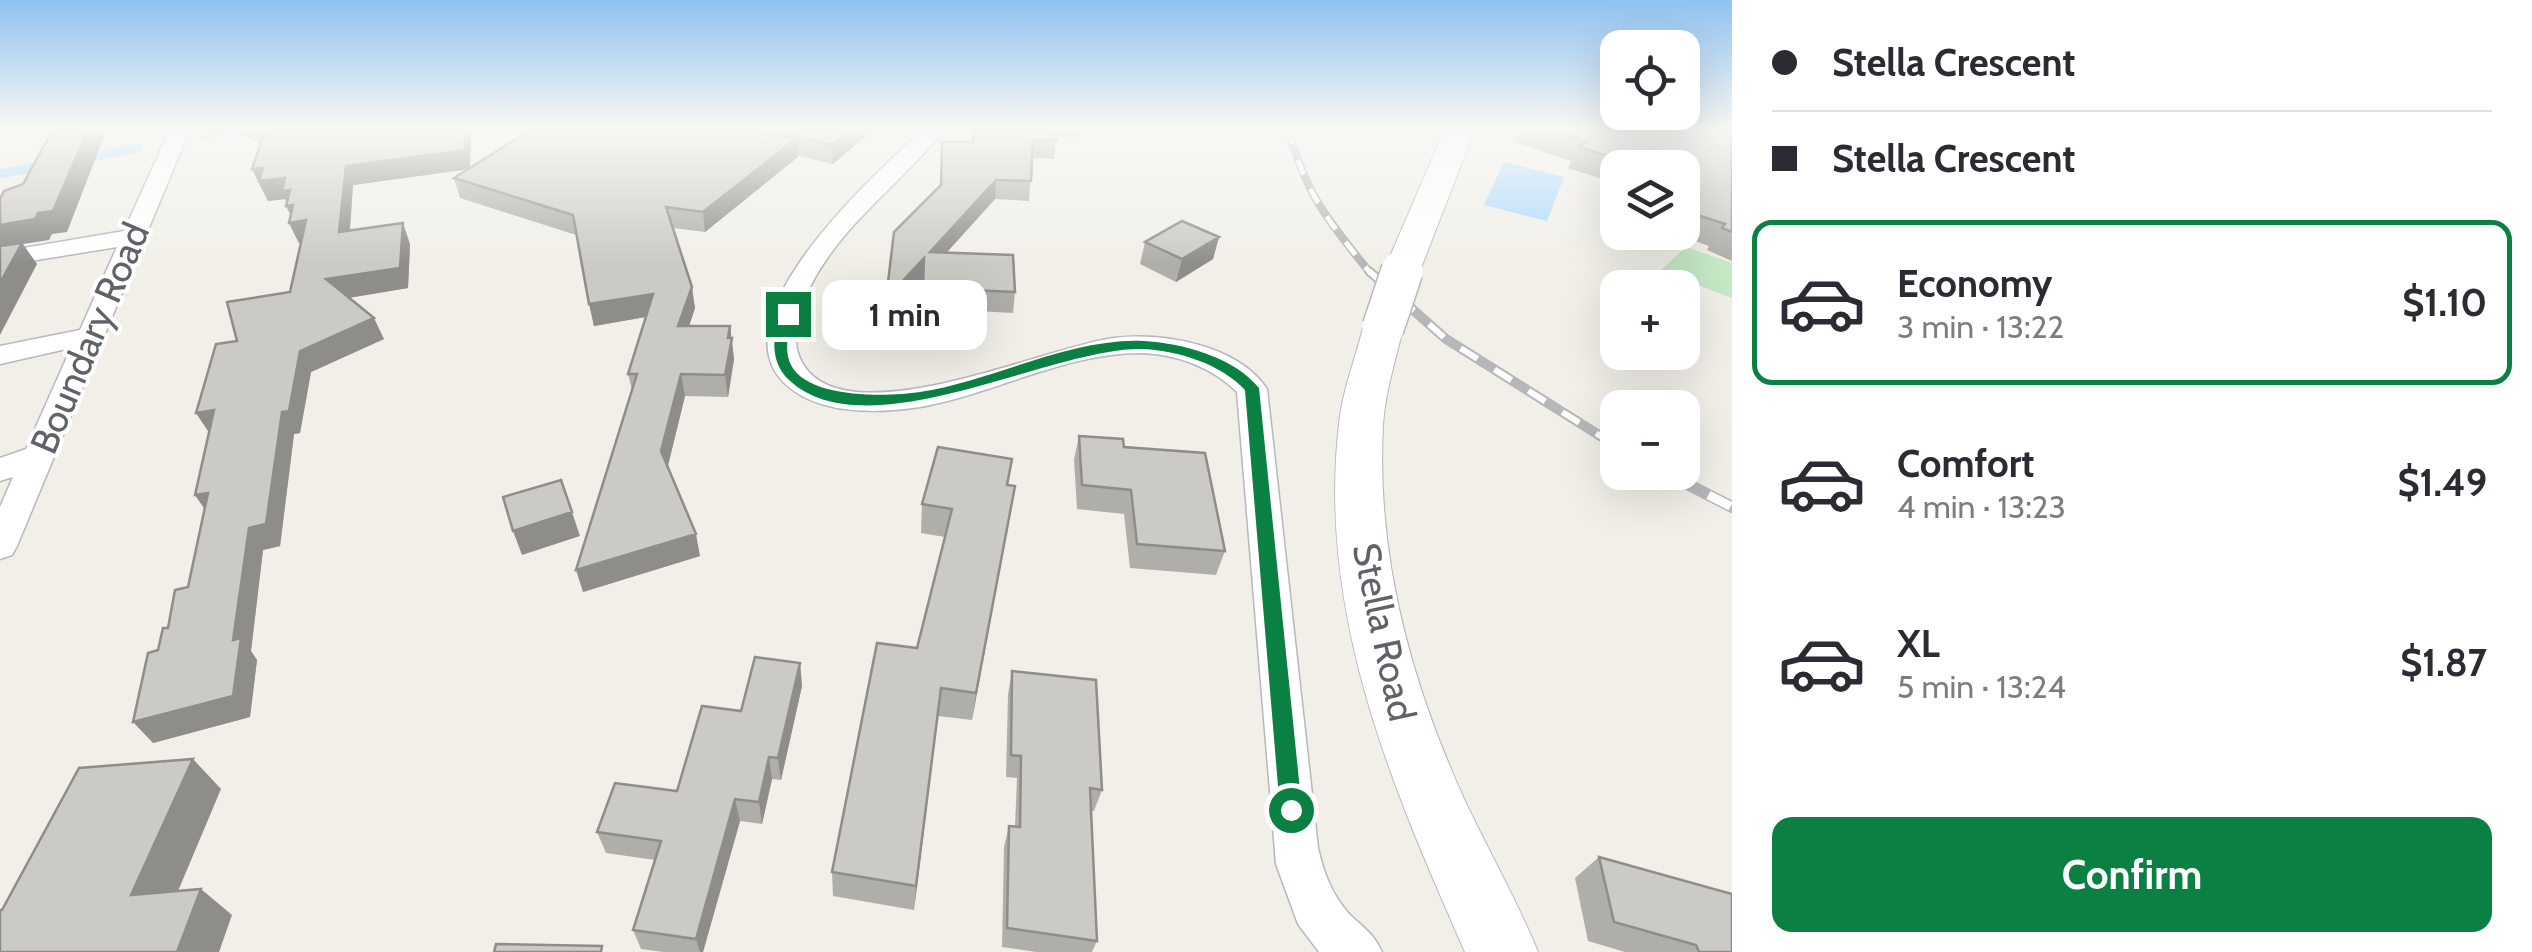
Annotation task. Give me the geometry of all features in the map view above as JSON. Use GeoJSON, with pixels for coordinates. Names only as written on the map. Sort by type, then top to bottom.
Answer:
{"type":"FeatureCollection","features":[{"type":"Feature","properties":{"kind":"main road","name":"Stella Road"},"geometry":{"type":"LineString","coordinates":[[1442,173],[1402,268],[1383,328],[1362,421],[1358,481],[1364,572],[1382,663],[1422,784],[1502,952]]}},
{"type":"Feature","properties":{"kind":"street","name":"Boundary Road"},"geometry":{"type":"LineString","coordinates":[[0,546],[161,173]]}},
{"type":"Feature","properties":{"kind":"street"},"geometry":{"type":"LineString","coordinates":[[892,173],[831,234],[796,290],[780,338],[784,368],[804,385],[835,398],[918,397],[1102,349],[1140,345],[1172,348],[1234,370],[1252,388],[1298,863],[1304,892],[1339,940],[1357,952]]}},
{"type":"Feature","properties":{"kind":"street"},"geometry":{"type":"LineString","coordinates":[[0,259],[132,242]]}},
{"type":"Feature","properties":{"kind":"street"},"geometry":{"type":"LineString","coordinates":[[0,271],[132,242]]}},
{"type":"Feature","properties":{"kind":"street"},"geometry":{"type":"LineString","coordinates":[[0,355],[91,336]]}},
{"type":"Feature","properties":{"kind":"street"},"geometry":{"type":"LineString","coordinates":[[0,470],[40,456]]}},
{"type":"Feature","properties":{"kind":"green space"},"geometry":{"type":"Polygon","coordinates":[[[1683,250],[1695,250],[1732,263],[1732,298],[1700,286],[1700,270],[1661,270],[1683,250]]]}},
{"type":"Feature","properties":{"kind":"water"},"geometry":{"type":"Polygon","coordinates":[[[1499,173],[1564,177],[1547,221],[1484,205],[1499,173]]]}},
{"type":"Feature","properties":{"kind":"building"},"geometry":{"type":"Polygon","coordinates":[[[29,173],[69,173],[53,211],[38,213],[35,219],[0,225],[0,199],[4,191],[23,184],[29,173]]]}},
{"type":"Feature","properties":{"kind":"building"},"geometry":{"type":"Polygon","coordinates":[[[261,173],[345,173],[339,232],[403,223],[400,268],[326,279],[374,318],[300,351],[289,411],[282,412],[266,524],[249,528],[233,640],[241,638],[233,696],[133,722],[148,653],[158,650],[163,628],[168,628],[175,590],[188,587],[208,493],[195,495],[214,410],[196,413],[216,344],[237,341],[227,302],[290,292],[306,220],[289,223],[293,205],[286,206],[290,190],[282,191],[285,178],[259,181],[261,173]]]}},
{"type":"Feature","properties":{"kind":"building"},"geometry":{"type":"Polygon","coordinates":[[[461,173],[752,173],[703,212],[666,207],[692,287],[678,326],[730,326],[728,338],[732,338],[725,375],[681,374],[661,451],[696,534],[576,570],[637,374],[628,374],[653,294],[589,304],[573,215],[454,178],[461,173]]]}},
{"type":"Feature","properties":{"kind":"building"},"geometry":{"type":"Polygon","coordinates":[[[941,173],[1031,173],[1031,181],[996,180],[930,252],[1013,255],[1015,292],[923,288],[924,258],[886,299],[894,232],[941,185],[941,173]]]}},
{"type":"Feature","properties":{"kind":"building"},"geometry":{"type":"Polygon","coordinates":[[[1700,173],[1732,173],[1732,232],[1722,228],[1725,224],[1700,216],[1700,173]]]}},
{"type":"Feature","properties":{"kind":"building"},"geometry":{"type":"Polygon","coordinates":[[[1182,221],[1219,237],[1182,259],[1145,242],[1182,221]]]}},
{"type":"Feature","properties":{"kind":"building"},"geometry":{"type":"Polygon","coordinates":[[[22,243],[0,283],[0,246],[22,243]]]}},
{"type":"Feature","properties":{"kind":"building"},"geometry":{"type":"Polygon","coordinates":[[[1079,436],[1123,439],[1124,447],[1205,453],[1225,551],[1137,544],[1131,490],[1082,485],[1079,436]]]}},
{"type":"Feature","properties":{"kind":"building"},"geometry":{"type":"Polygon","coordinates":[[[938,447],[1012,459],[1007,485],[1015,486],[976,693],[941,688],[916,886],[832,872],[877,643],[917,648],[952,509],[922,504],[938,447]]]}},
{"type":"Feature","properties":{"kind":"building"},"geometry":{"type":"Polygon","coordinates":[[[561,480],[572,512],[513,531],[503,497],[561,480]]]}},
{"type":"Feature","properties":{"kind":"building"},"geometry":{"type":"Polygon","coordinates":[[[755,657],[800,663],[778,758],[769,757],[759,802],[735,799],[696,939],[633,930],[661,841],[597,832],[615,783],[677,791],[702,706],[741,711],[755,657]]]}},
{"type":"Feature","properties":{"kind":"building"},"geometry":{"type":"Polygon","coordinates":[[[1012,671],[1096,680],[1102,790],[1090,788],[1097,941],[1007,928],[1009,826],[1020,827],[1021,756],[1011,755],[1012,671]]]}},
{"type":"Feature","properties":{"kind":"building"},"geometry":{"type":"Polygon","coordinates":[[[193,759],[131,895],[201,889],[177,952],[0,952],[0,910],[79,768],[193,759]]]}},
{"type":"Feature","properties":{"kind":"building"},"geometry":{"type":"Polygon","coordinates":[[[1599,857],[1732,894],[1732,952],[1699,952],[1696,945],[1614,922],[1599,857]]]}},
{"type":"Feature","properties":{"kind":"building"},"geometry":{"type":"Polygon","coordinates":[[[496,944],[602,946],[601,952],[494,952],[496,944]]]}},
{"type":"Feature","properties":{"kind":"railway"},"geometry":{"type":"LineString","coordinates":[[1303,173],[1320,207],[1371,274]]}},
{"type":"Feature","properties":{"kind":"railway"},"geometry":{"type":"LineString","coordinates":[[1369,271],[1446,339],[1600,436]]}},
{"type":"Feature","properties":{"kind":"railway"},"geometry":{"type":"LineString","coordinates":[[1699,490],[1732,507]]}},
{"type":"Feature","properties":{"kind":"route"},"geometry":{"type":"LineString","coordinates":[[788,314],[780,338],[784,368],[804,385],[835,398],[918,397],[1102,349],[1140,345],[1172,348],[1234,370],[1252,388],[1291,810]]}}]}
